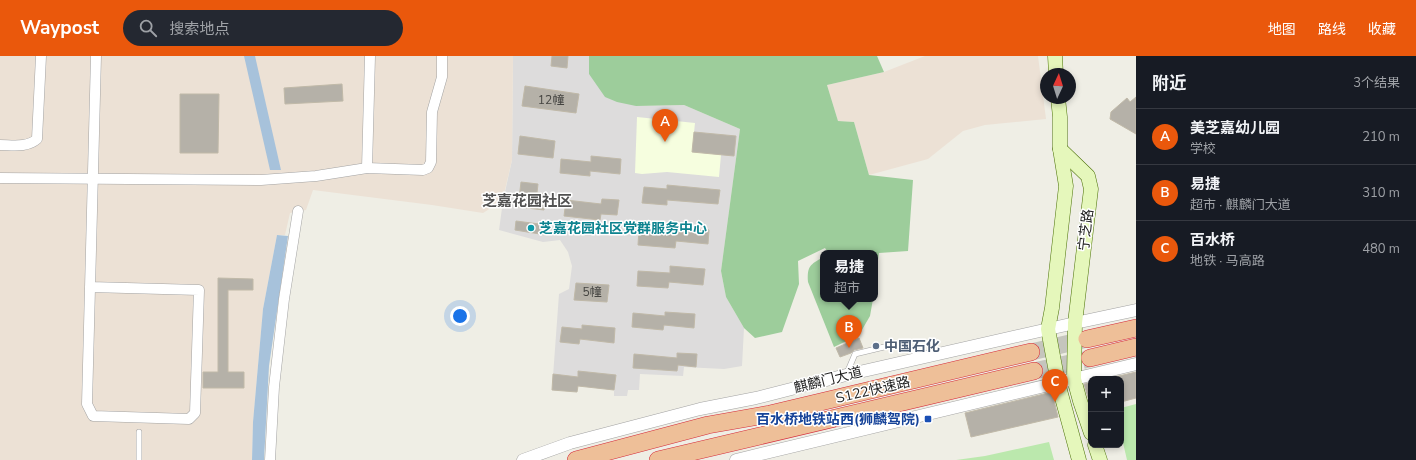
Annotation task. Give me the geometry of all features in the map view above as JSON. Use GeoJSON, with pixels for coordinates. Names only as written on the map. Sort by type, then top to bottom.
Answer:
{"type":"FeatureCollection","features":[{"type":"Feature","properties":{"kind":"highway"},"geometry":{"type":"LineString","coordinates":[[1087,339],[1136,328]]}},
{"type":"Feature","properties":{"kind":"highway"},"geometry":{"type":"LineString","coordinates":[[1090,358],[1136,347]]}},
{"type":"Feature","properties":{"kind":"highway","name":"S122快速路"},"geometry":{"type":"LineString","coordinates":[[576,460],[708,425],[770,414],[1031,352]]}},
{"type":"Feature","properties":{"kind":"highway","name":"S122快速路"},"geometry":{"type":"LineString","coordinates":[[658,460],[1034,371]]}},
{"type":"Feature","properties":{"kind":"main road"},"geometry":{"type":"LineString","coordinates":[[1055,56],[1056,68]]}},
{"type":"Feature","properties":{"kind":"main road","name":"宁芝路"},"geometry":{"type":"LineString","coordinates":[[1048,329],[1052,308],[1066,186],[1060,150],[1059,104]]}},
{"type":"Feature","properties":{"kind":"main road","name":"宁芝路"},"geometry":{"type":"LineString","coordinates":[[1060,150],[1088,176],[1091,189],[1075,323],[1074,380],[1088,424]]}},
{"type":"Feature","properties":{"kind":"main road"},"geometry":{"type":"LineString","coordinates":[[1048,329],[1058,383],[1079,460]]}},
{"type":"Feature","properties":{"kind":"main road"},"geometry":{"type":"LineString","coordinates":[[1096,448],[1100,460]]}},
{"type":"Feature","properties":{"kind":"street"},"geometry":{"type":"LineString","coordinates":[[0,145],[23,146],[32,143],[37,139],[41,56]]}},
{"type":"Feature","properties":{"kind":"street"},"geometry":{"type":"LineString","coordinates":[[90,287],[199,290],[196,413],[188,419],[93,416],[87,404],[90,287],[93,178],[96,56]]}},
{"type":"Feature","properties":{"kind":"street"},"geometry":{"type":"LineString","coordinates":[[367,168],[370,56]]}},
{"type":"Feature","properties":{"kind":"street"},"geometry":{"type":"LineString","coordinates":[[0,178],[261,180],[316,176],[367,168],[423,170],[428,168],[431,162],[432,112],[442,77],[442,56]]}},
{"type":"Feature","properties":{"kind":"street"},"geometry":{"type":"LineString","coordinates":[[270,460],[274,387],[284,299],[298,212]]}},
{"type":"Feature","properties":{"kind":"street","name":"麒麟门大道"},"geometry":{"type":"LineString","coordinates":[[523,460],[570,443],[621,428],[700,409],[756,398],[920,358],[1136,310]]}},
{"type":"Feature","properties":{"kind":"street"},"geometry":{"type":"LineString","coordinates":[[736,460],[1136,364]]}},
{"type":"Feature","properties":{"kind":"lane"},"geometry":{"type":"LineString","coordinates":[[846,375],[855,354],[905,342],[920,358]]}},
{"type":"Feature","properties":{"kind":"lane"},"geometry":{"type":"LineString","coordinates":[[139,432],[139,460]]}},
{"type":"Feature","properties":{"kind":"shaded area"},"geometry":{"type":"Polygon","coordinates":[[[0,56],[513,56],[512,160],[504,194],[494,206],[483,213],[313,190],[306,210],[290,213],[285,235],[277,235],[263,309],[253,422],[252,460],[0,460],[0,56]]]}},
{"type":"Feature","properties":{"kind":"shaded area"},"geometry":{"type":"Polygon","coordinates":[[[513,56],[589,56],[589,74],[636,106],[684,105],[740,129],[721,271],[726,297],[744,328],[742,366],[724,369],[684,367],[683,376],[640,374],[639,390],[628,390],[627,396],[614,396],[614,390],[578,386],[577,392],[552,390],[559,294],[569,289],[572,266],[568,252],[560,240],[543,242],[499,230],[503,201],[512,160],[513,56]]]}},
{"type":"Feature","properties":{"kind":"shaded area"},"geometry":{"type":"Polygon","coordinates":[[[925,56],[1038,56],[1040,72],[1040,104],[1044,104],[1046,119],[985,125],[963,131],[928,159],[869,175],[854,122],[838,121],[827,85],[884,72],[925,56]]]}},
{"type":"Feature","properties":{"kind":"shaded area"},"geometry":{"type":"Polygon","coordinates":[[[637,117],[695,123],[692,152],[721,155],[719,177],[667,172],[642,174],[635,173],[637,117]]]}},
{"type":"Feature","properties":{"kind":"green space"},"geometry":{"type":"Polygon","coordinates":[[[589,56],[877,56],[884,72],[827,85],[838,121],[854,122],[869,175],[913,180],[908,251],[879,253],[878,260],[878,250],[826,250],[825,248],[798,261],[799,284],[782,332],[755,338],[744,328],[726,297],[721,271],[740,129],[684,105],[636,106],[617,102],[605,97],[589,74],[589,56]]]}},
{"type":"Feature","properties":{"kind":"green space"},"geometry":{"type":"Polygon","coordinates":[[[820,259],[820,302],[872,302],[870,316],[859,335],[834,347],[808,282],[808,272],[810,266],[820,259]]]}},
{"type":"Feature","properties":{"kind":"green space"},"geometry":{"type":"Polygon","coordinates":[[[1136,404],[1136,460],[1127,460],[1124,447],[1124,407],[1136,404]]]}},
{"type":"Feature","properties":{"kind":"green space"},"geometry":{"type":"Polygon","coordinates":[[[1049,442],[1054,460],[956,460],[985,456],[1049,442]]]}},
{"type":"Feature","properties":{"kind":"water"},"geometry":{"type":"Polygon","coordinates":[[[244,56],[255,56],[281,170],[270,170],[244,56]]]}},
{"type":"Feature","properties":{"kind":"water"},"geometry":{"type":"Polygon","coordinates":[[[277,235],[288,236],[269,366],[264,460],[252,460],[253,422],[263,309],[277,235]]]}},
{"type":"Feature","properties":{"kind":"building"},"geometry":{"type":"Polygon","coordinates":[[[552,56],[568,56],[567,68],[551,66],[552,56]]]}},
{"type":"Feature","properties":{"kind":"building"},"geometry":{"type":"Polygon","coordinates":[[[342,84],[343,101],[285,104],[284,88],[342,84]]]}},
{"type":"Feature","properties":{"kind":"building"},"geometry":{"type":"Polygon","coordinates":[[[525,86],[579,94],[576,113],[522,106],[525,86]]]}},
{"type":"Feature","properties":{"kind":"building"},"geometry":{"type":"Polygon","coordinates":[[[180,94],[219,94],[218,153],[180,153],[180,94]]]}},
{"type":"Feature","properties":{"kind":"building"},"geometry":{"type":"Polygon","coordinates":[[[1136,97],[1136,134],[1110,119],[1111,112],[1127,98],[1130,102],[1136,97]]]}},
{"type":"Feature","properties":{"kind":"building"},"geometry":{"type":"Polygon","coordinates":[[[694,132],[736,136],[734,156],[692,152],[694,132]]]}},
{"type":"Feature","properties":{"kind":"building"},"geometry":{"type":"Polygon","coordinates":[[[520,136],[555,141],[553,158],[518,154],[520,136]]]}},
{"type":"Feature","properties":{"kind":"building"},"geometry":{"type":"Polygon","coordinates":[[[591,156],[621,159],[620,174],[590,171],[590,176],[560,173],[561,159],[591,162],[591,156]]]}},
{"type":"Feature","properties":{"kind":"building"},"geometry":{"type":"Polygon","coordinates":[[[521,182],[538,184],[537,193],[546,194],[544,210],[518,207],[521,182]]]}},
{"type":"Feature","properties":{"kind":"building"},"geometry":{"type":"Polygon","coordinates":[[[667,185],[720,190],[718,204],[667,200],[667,205],[642,203],[644,187],[667,189],[667,185]]]}},
{"type":"Feature","properties":{"kind":"building"},"geometry":{"type":"Polygon","coordinates":[[[602,199],[619,200],[617,215],[601,214],[600,220],[564,216],[566,200],[601,204],[602,199]]]}},
{"type":"Feature","properties":{"kind":"building","name":"芝嘉花园社区党群服务中心"},"geometry":{"type":"Polygon","coordinates":[[[516,221],[547,225],[546,235],[515,230],[516,221]]]}},
{"type":"Feature","properties":{"kind":"building"},"geometry":{"type":"Polygon","coordinates":[[[677,227],[709,230],[708,244],[676,241],[675,248],[638,245],[639,229],[676,232],[677,227]]]}},
{"type":"Feature","properties":{"kind":"building"},"geometry":{"type":"Polygon","coordinates":[[[670,266],[705,269],[703,285],[669,282],[668,288],[637,286],[638,271],[670,273],[670,266]]]}},
{"type":"Feature","properties":{"kind":"building"},"geometry":{"type":"Polygon","coordinates":[[[218,278],[253,279],[253,290],[228,290],[228,372],[244,372],[244,388],[203,388],[203,372],[218,372],[218,278]]]}},
{"type":"Feature","properties":{"kind":"building"},"geometry":{"type":"Polygon","coordinates":[[[576,283],[609,285],[607,302],[574,300],[576,283]]]}},
{"type":"Feature","properties":{"kind":"building"},"geometry":{"type":"Polygon","coordinates":[[[665,312],[695,314],[694,328],[664,325],[663,330],[632,327],[633,313],[665,316],[665,312]]]}},
{"type":"Feature","properties":{"kind":"building"},"geometry":{"type":"Polygon","coordinates":[[[582,325],[615,328],[614,343],[580,339],[579,344],[560,342],[562,327],[582,329],[582,325]]]}},
{"type":"Feature","properties":{"kind":"building"},"geometry":{"type":"Polygon","coordinates":[[[859,338],[863,348],[854,350],[851,353],[840,357],[836,348],[859,338]]]}},
{"type":"Feature","properties":{"kind":"building"},"geometry":{"type":"Polygon","coordinates":[[[677,353],[697,354],[696,367],[678,365],[677,371],[633,368],[634,354],[677,358],[677,353]]]}},
{"type":"Feature","properties":{"kind":"building"},"geometry":{"type":"Polygon","coordinates":[[[578,371],[616,375],[614,390],[578,386],[577,392],[552,390],[553,374],[578,377],[578,371]]]}},
{"type":"Feature","properties":{"kind":"building"},"geometry":{"type":"Polygon","coordinates":[[[1136,372],[1136,398],[1124,401],[1124,376],[1119,376],[1136,372]]]}},
{"type":"Feature","properties":{"kind":"building"},"geometry":{"type":"Polygon","coordinates":[[[1088,383],[1088,397],[1084,384],[1088,383]]]}},
{"type":"Feature","properties":{"kind":"building"},"geometry":{"type":"Polygon","coordinates":[[[1052,392],[1058,417],[971,437],[965,413],[1052,392]]]}},
{"type":"Feature","properties":{"kind":"tunnel"},"geometry":{"type":"LineString","coordinates":[[1031,352],[1087,339]]}},
{"type":"Feature","properties":{"kind":"tunnel"},"geometry":{"type":"LineString","coordinates":[[1034,371],[1089,359]]}},
{"type":"Feature","properties":{"kind":"place","name":"美芝嘉幼儿园"},"geometry":{"type":"Point","coordinates":[665,142]}},
{"type":"Feature","properties":{"kind":"place","name":"芝嘉花园社区党群服务中心"},"geometry":{"type":"Point","coordinates":[531,228]}},
{"type":"Feature","properties":{"kind":"place","name":"中国石化"},"geometry":{"type":"Point","coordinates":[876,346]}},
{"type":"Feature","properties":{"kind":"place","name":"易捷"},"geometry":{"type":"Point","coordinates":[849,348]}},
{"type":"Feature","properties":{"kind":"place","name":"百水桥"},"geometry":{"type":"Point","coordinates":[1055,402]}},
{"type":"Feature","properties":{"kind":"place","name":"百水桥地铁站西(狮麟驾院)"},"geometry":{"type":"Point","coordinates":[928,419]}},
{"type":"Feature","properties":{"kind":"district","name":"芝嘉花园社区"},"geometry":{"type":"Point","coordinates":[527,201]}}]}
